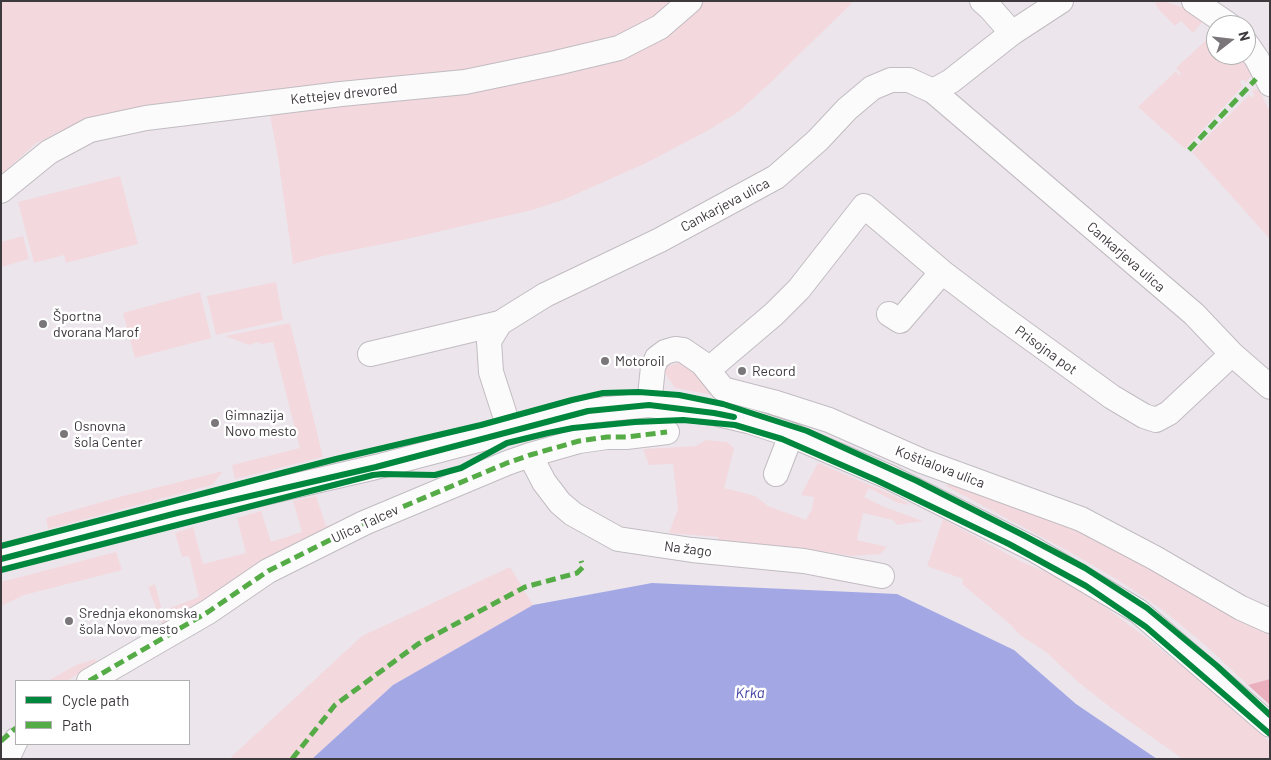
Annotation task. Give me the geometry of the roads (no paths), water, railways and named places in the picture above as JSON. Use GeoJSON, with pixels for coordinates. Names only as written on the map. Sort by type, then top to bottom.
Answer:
{"type":"FeatureCollection","features":[{"type":"Feature","properties":{"kind":"street","name":"Kettejev drevored"},"geometry":{"type":"LineString","coordinates":[[1,191],[48,152],[90,130],[146,118],[341,94],[465,82],[556,63],[619,48],[660,27],[690,1]]}},
{"type":"Feature","properties":{"kind":"street"},"geometry":{"type":"LineString","coordinates":[[982,1],[1012,33]]}},
{"type":"Feature","properties":{"kind":"street"},"geometry":{"type":"LineString","coordinates":[[1194,1],[1214,15]]}},
{"type":"Feature","properties":{"kind":"street"},"geometry":{"type":"LineString","coordinates":[[933,91],[951,81],[1012,33],[1058,3]]}},
{"type":"Feature","properties":{"kind":"street"},"geometry":{"type":"LineString","coordinates":[[1256,58],[1270,84]]}},
{"type":"Feature","properties":{"kind":"street","name":"Cankarjeva ulica"},"geometry":{"type":"LineString","coordinates":[[370,354],[500,322],[545,296],[660,240],[776,178],[818,140],[847,109],[872,88],[891,80],[909,80],[933,91],[1194,314],[1232,354],[1270,388]]}},
{"type":"Feature","properties":{"kind":"street","name":"Prisojna pot"},"geometry":{"type":"LineString","coordinates":[[708,370],[774,314],[799,289],[864,206],[942,272],[1112,397],[1151,419],[1156,420],[1168,413],[1232,354]]}},
{"type":"Feature","properties":{"kind":"street"},"geometry":{"type":"LineString","coordinates":[[889,314],[900,322],[942,272]]}},
{"type":"Feature","properties":{"kind":"street"},"geometry":{"type":"LineString","coordinates":[[500,322],[489,341],[491,372],[510,431]]}},
{"type":"Feature","properties":{"kind":"street","name":"Koštialova ulica"},"geometry":{"type":"LineString","coordinates":[[649,405],[653,367],[657,358],[665,352],[682,350],[693,356],[708,370],[722,389],[773,402],[829,420],[922,460],[1081,519],[1155,558],[1241,608],[1270,621]]}},
{"type":"Feature","properties":{"kind":"street"},"geometry":{"type":"LineString","coordinates":[[1,559],[167,516],[376,467],[588,411],[649,405],[714,413],[748,420],[791,435],[889,477],[1033,549],[1138,611],[1270,725]]}},
{"type":"Feature","properties":{"kind":"street","name":"Ulica Talcev"},"geometry":{"type":"LineString","coordinates":[[91,680],[208,612],[268,571],[364,523],[508,463],[579,441],[667,432]]}},
{"type":"Feature","properties":{"kind":"street"},"geometry":{"type":"LineString","coordinates":[[776,474],[791,435]]}},
{"type":"Feature","properties":{"kind":"street","name":"Na žago"},"geometry":{"type":"LineString","coordinates":[[530,456],[544,482],[560,503],[594,528],[618,539],[692,550],[804,561],[882,576]]}},
{"type":"Feature","properties":{"kind":"street"},"geometry":{"type":"LineString","coordinates":[[1,741],[15,729]]}},
{"type":"Feature","properties":{"kind":"street"},"geometry":{"type":"LineString","coordinates":[[7,759],[15,742]]}},
{"type":"Feature","properties":{"kind":"water","name":"Krka"},"geometry":{"type":"Polygon","coordinates":[[[652,583],[897,594],[1014,650],[1076,704],[1157,759],[312,759],[393,685],[533,605],[652,583]]]}},
{"type":"Feature","properties":{"kind":"place","name":"Športna dvorana Marof"},"geometry":{"type":"Point","coordinates":[43,324]}},
{"type":"Feature","properties":{"kind":"place","name":"Motoroil"},"geometry":{"type":"Point","coordinates":[605,361]}},
{"type":"Feature","properties":{"kind":"place","name":"Record"},"geometry":{"type":"Point","coordinates":[742,371]}},
{"type":"Feature","properties":{"kind":"place","name":"Gimnazija Novo mesto"},"geometry":{"type":"Point","coordinates":[215,423]}},
{"type":"Feature","properties":{"kind":"place","name":"Osnovna šola Center"},"geometry":{"type":"Point","coordinates":[64,434]}},
{"type":"Feature","properties":{"kind":"place","name":"Srednja ekonomska šola Novo mesto"},"geometry":{"type":"Point","coordinates":[69,621]}}]}
